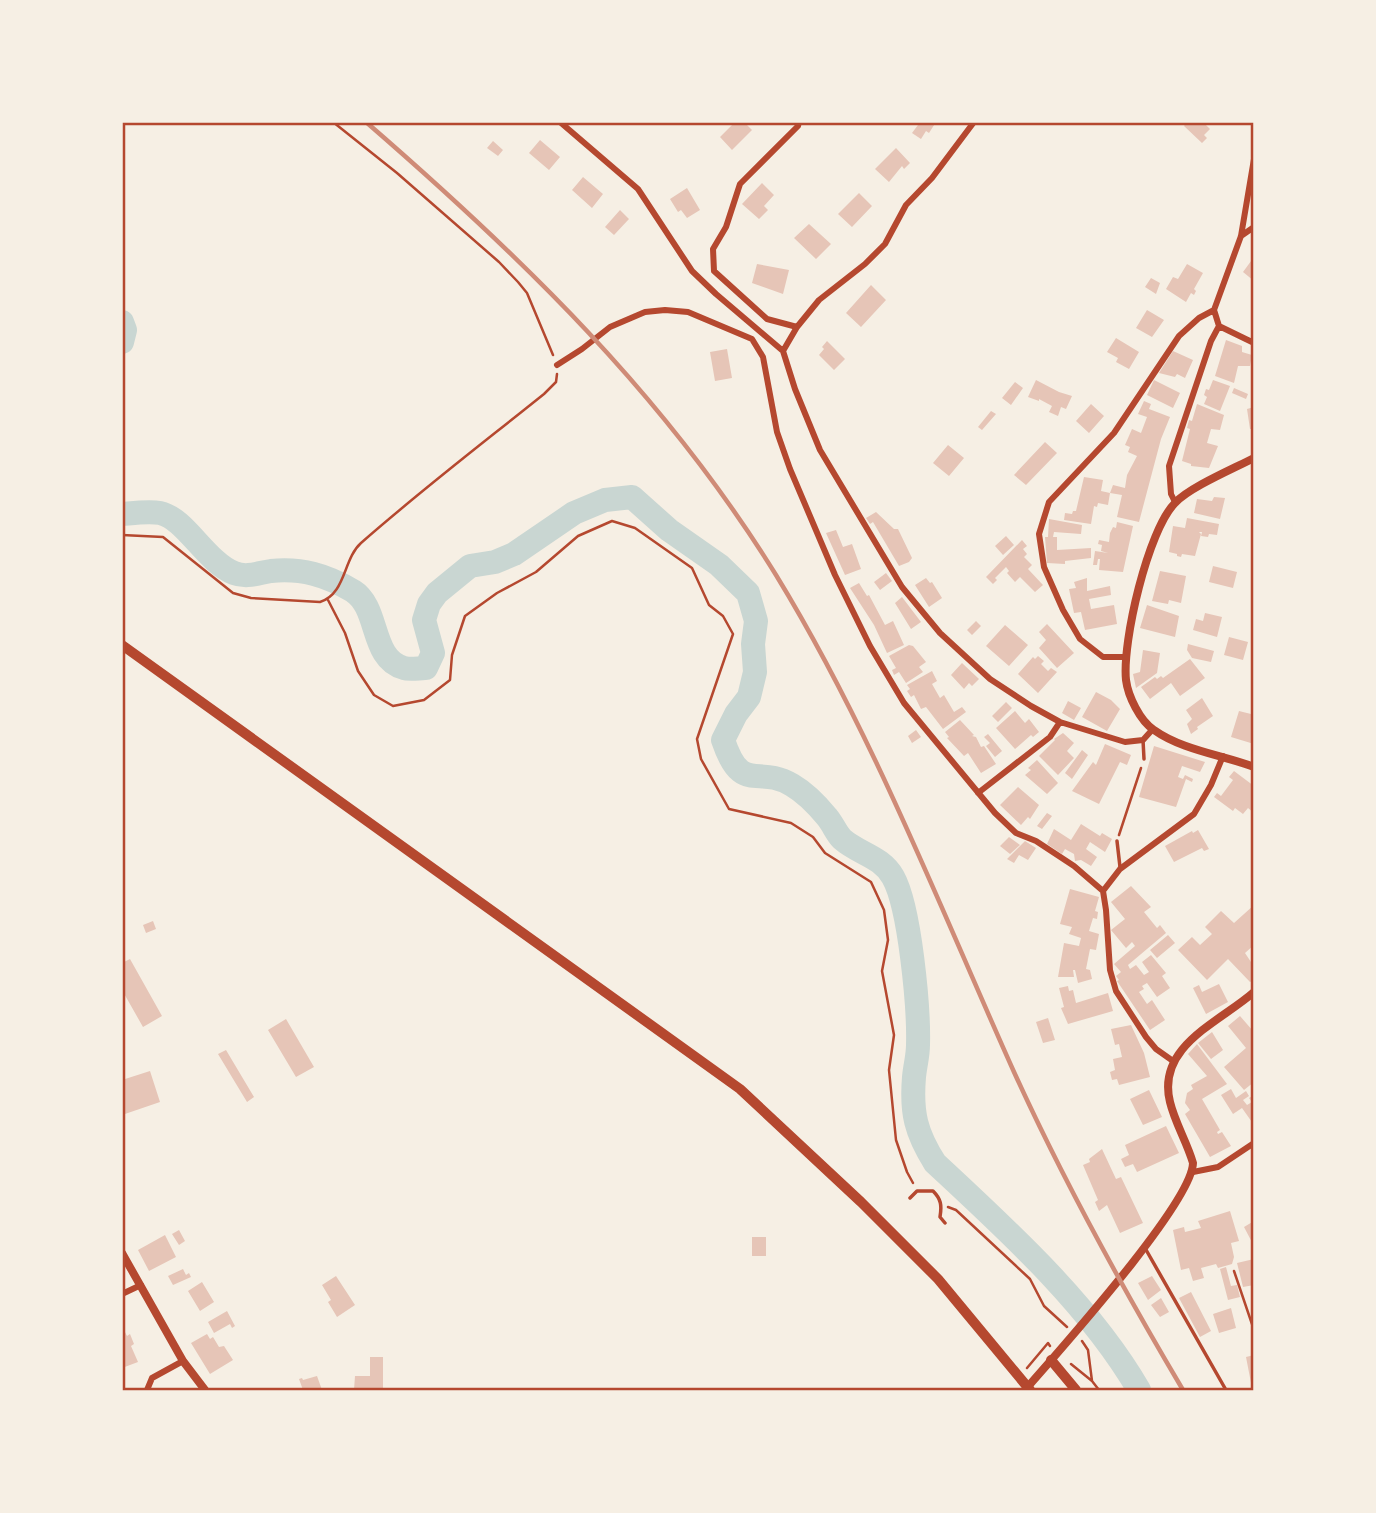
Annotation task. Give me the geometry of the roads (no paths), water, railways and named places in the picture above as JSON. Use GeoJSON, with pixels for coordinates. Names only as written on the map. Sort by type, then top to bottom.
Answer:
{"type":"FeatureCollection","features":[{"type":"Feature","properties":{"kind":"main road"},"geometry":{"type":"LineString","coordinates":[[122,645],[740,1089],[861,1202],[938,1279],[1020,1374],[1027,1391]]}},
{"type":"Feature","properties":{"kind":"main road"},"geometry":{"type":"LineString","coordinates":[[1056,1354],[1076,1391]]}},
{"type":"Feature","properties":{"kind":"street"},"geometry":{"type":"LineString","coordinates":[[560,122],[638,189],[692,271],[783,351],[820,450],[902,587],[940,634],[990,678],[1060,722],[1125,742],[1143,740],[1152,730]]}},
{"type":"Feature","properties":{"kind":"street"},"geometry":{"type":"LineString","coordinates":[[797,327],[766,319],[714,271],[713,249],[726,228],[740,184],[799,122]]}},
{"type":"Feature","properties":{"kind":"street"},"geometry":{"type":"LineString","coordinates":[[783,351],[797,327],[819,300],[865,264],[885,244],[906,205],[932,178],[974,122]]}},
{"type":"Feature","properties":{"kind":"street"},"geometry":{"type":"LineString","coordinates":[[1175,502],[1171,494],[1169,466],[1211,341],[1219,326],[1214,310],[1241,236],[1254,159]]}},
{"type":"Feature","properties":{"kind":"street"},"geometry":{"type":"LineString","coordinates":[[1241,236],[1254,228]]}},
{"type":"Feature","properties":{"kind":"street"},"geometry":{"type":"LineString","coordinates":[[1126,657],[1103,657],[1080,639],[1063,610],[1044,567],[1039,534],[1049,502],[1114,433],[1179,336],[1199,318],[1214,310]]}},
{"type":"Feature","properties":{"kind":"street"},"geometry":{"type":"LineString","coordinates":[[557,365],[610,327],[645,312],[688,312],[752,339],[763,357],[777,432],[790,469],[835,575],[870,646],[905,703],[978,793],[1016,832],[1074,866],[1103,891]]}},
{"type":"Feature","properties":{"kind":"street"},"geometry":{"type":"LineString","coordinates":[[1219,326],[1254,343]]}},
{"type":"Feature","properties":{"kind":"street"},"geometry":{"type":"LineString","coordinates":[[1254,458],[1175,502],[1158,527],[1130,624],[1126,657],[1126,680],[1131,701],[1152,730],[1182,744],[1254,767]]}},
{"type":"Feature","properties":{"kind":"street"},"geometry":{"type":"LineString","coordinates":[[978,793],[1050,737],[1060,722]]}},
{"type":"Feature","properties":{"kind":"street"},"geometry":{"type":"LineString","coordinates":[[1173,1061],[1156,1049],[1146,1037],[1116,992],[1110,970],[1103,891],[1120,869],[1194,814],[1211,785],[1223,756]]}},
{"type":"Feature","properties":{"kind":"street"},"geometry":{"type":"LineString","coordinates":[[1027,1391],[1144,1246],[1186,1186],[1193,1172],[1188,1146],[1170,1101],[1168,1081],[1173,1061],[1183,1047],[1202,1030],[1254,992]]}},
{"type":"Feature","properties":{"kind":"street"},"geometry":{"type":"LineString","coordinates":[[1193,1172],[1218,1167],[1254,1143]]}},
{"type":"Feature","properties":{"kind":"street"},"geometry":{"type":"LineString","coordinates":[[122,1252],[183,1361],[205,1391]]}},
{"type":"Feature","properties":{"kind":"street"},"geometry":{"type":"LineString","coordinates":[[122,1294],[141,1286]]}},
{"type":"Feature","properties":{"kind":"street"},"geometry":{"type":"LineString","coordinates":[[147,1391],[152,1378],[183,1361]]}},
{"type":"Feature","properties":{"kind":"lane"},"geometry":{"type":"LineString","coordinates":[[1143,740],[1144,759]]}},
{"type":"Feature","properties":{"kind":"lane"},"geometry":{"type":"LineString","coordinates":[[1117,841],[1120,869]]}},
{"type":"Feature","properties":{"kind":"lane"},"geometry":{"type":"LineString","coordinates":[[910,1198],[917,1191],[933,1191],[939,1197],[940,1217],[945,1223]]}},
{"type":"Feature","properties":{"kind":"lane"},"geometry":{"type":"LineString","coordinates":[[1144,1246],[1226,1391]]}},
{"type":"Feature","properties":{"kind":"waterway"},"geometry":{"type":"LineString","coordinates":[[122,322],[125,330],[122,342]]}},
{"type":"Feature","properties":{"kind":"waterway"},"geometry":{"type":"LineString","coordinates":[[122,514],[151,512],[169,517],[187,531],[214,560],[234,573],[248,575],[293,571],[314,574],[343,585],[362,599],[385,655],[393,663],[409,669],[426,668],[433,653],[424,620],[429,604],[437,593],[470,566],[495,562],[514,554],[574,513],[605,500],[632,497],[669,530],[719,565],[748,593],[756,621],[753,644],[755,672],[749,697],[736,714],[723,740],[730,757],[744,773],[780,779],[801,791],[829,820],[842,839],[888,870],[899,891],[909,934],[915,983],[918,1045],[913,1101],[923,1142],[935,1163],[1072,1298],[1119,1358],[1139,1390]]}},
{"type":"Feature","properties":{"kind":"railway"},"geometry":{"type":"LineString","coordinates":[[366,122],[481,225],[589,333],[688,448],[776,575],[811,635],[874,757],[1053,1154],[1116,1273],[1183,1390]]}}]}
